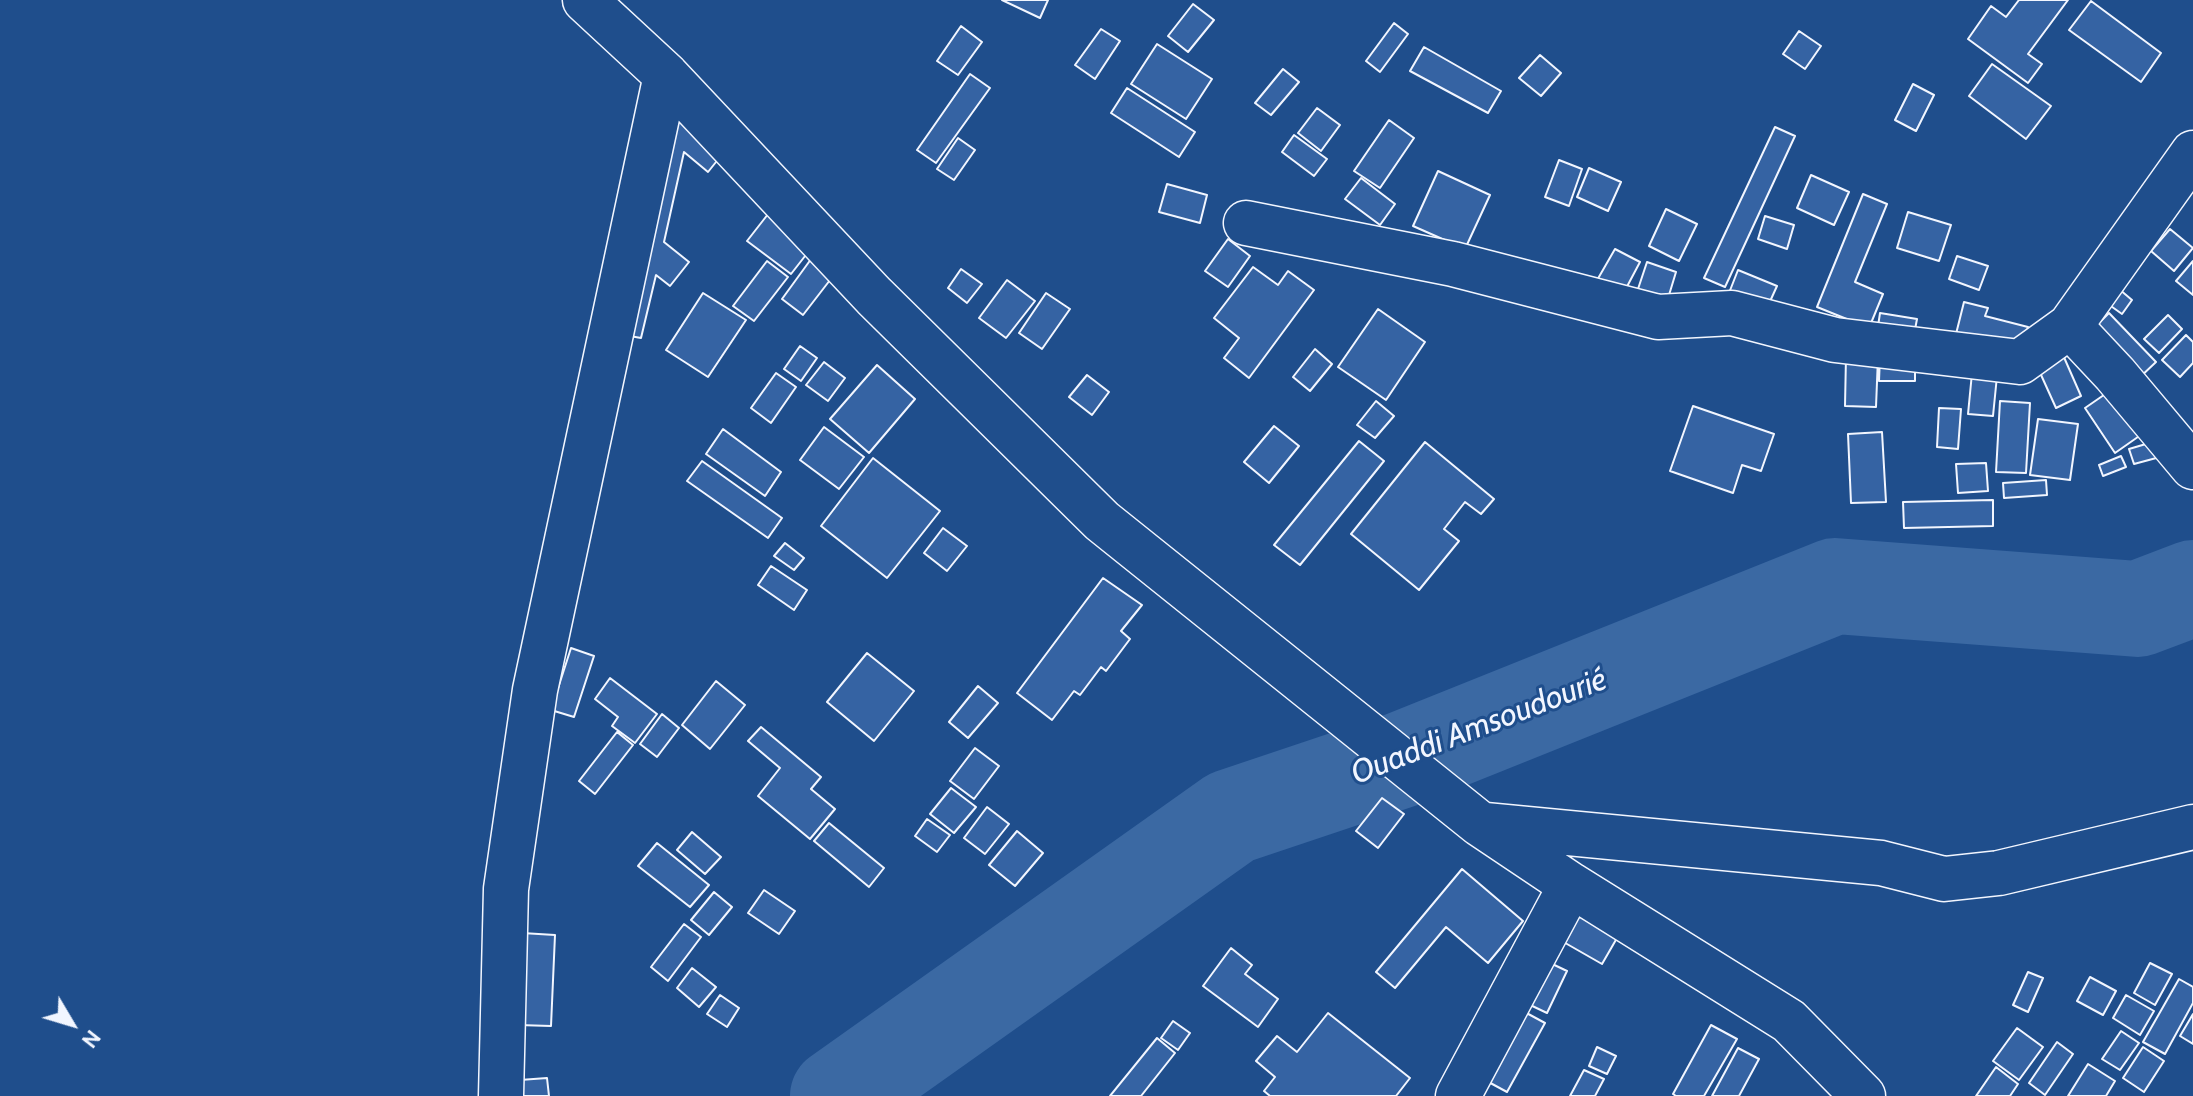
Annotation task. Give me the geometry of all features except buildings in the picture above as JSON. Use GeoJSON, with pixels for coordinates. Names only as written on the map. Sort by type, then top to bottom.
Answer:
{"type":"FeatureCollection","features":[{"type":"Feature","properties":{"kind":"street"},"geometry":{"type":"LineString","coordinates":[[585,0],[666,75],[874,296],[1102,521],[1480,824],[1571,885],[1789,1021],[1863,1096]]}},
{"type":"Feature","properties":{"kind":"street"},"geometry":{"type":"LineString","coordinates":[[501,1096],[506,889],[535,690],[666,75]]}},
{"type":"Feature","properties":{"kind":"street"},"geometry":{"type":"LineString","coordinates":[[1246,223],[1453,264],[1658,317],[1732,313],[1835,340],[2020,362],[2070,326],[2193,153]]}},
{"type":"Feature","properties":{"kind":"street"},"geometry":{"type":"LineString","coordinates":[[2070,326],[2193,467]]}},
{"type":"Feature","properties":{"kind":"street"},"geometry":{"type":"LineString","coordinates":[[1480,824],[1881,863],[1944,879],[1999,873],[2193,827]]}},
{"type":"Feature","properties":{"kind":"street"},"geometry":{"type":"LineString","coordinates":[[1458,1096],[1571,885]]}},
{"type":"Feature","properties":{"kind":"waterway","name":"Ouaddi Amsoudourié"},"geometry":{"type":"LineString","coordinates":[[838,1096],[1231,817],[1401,760],[1835,586],[2138,609],[2193,588]]}}]}
